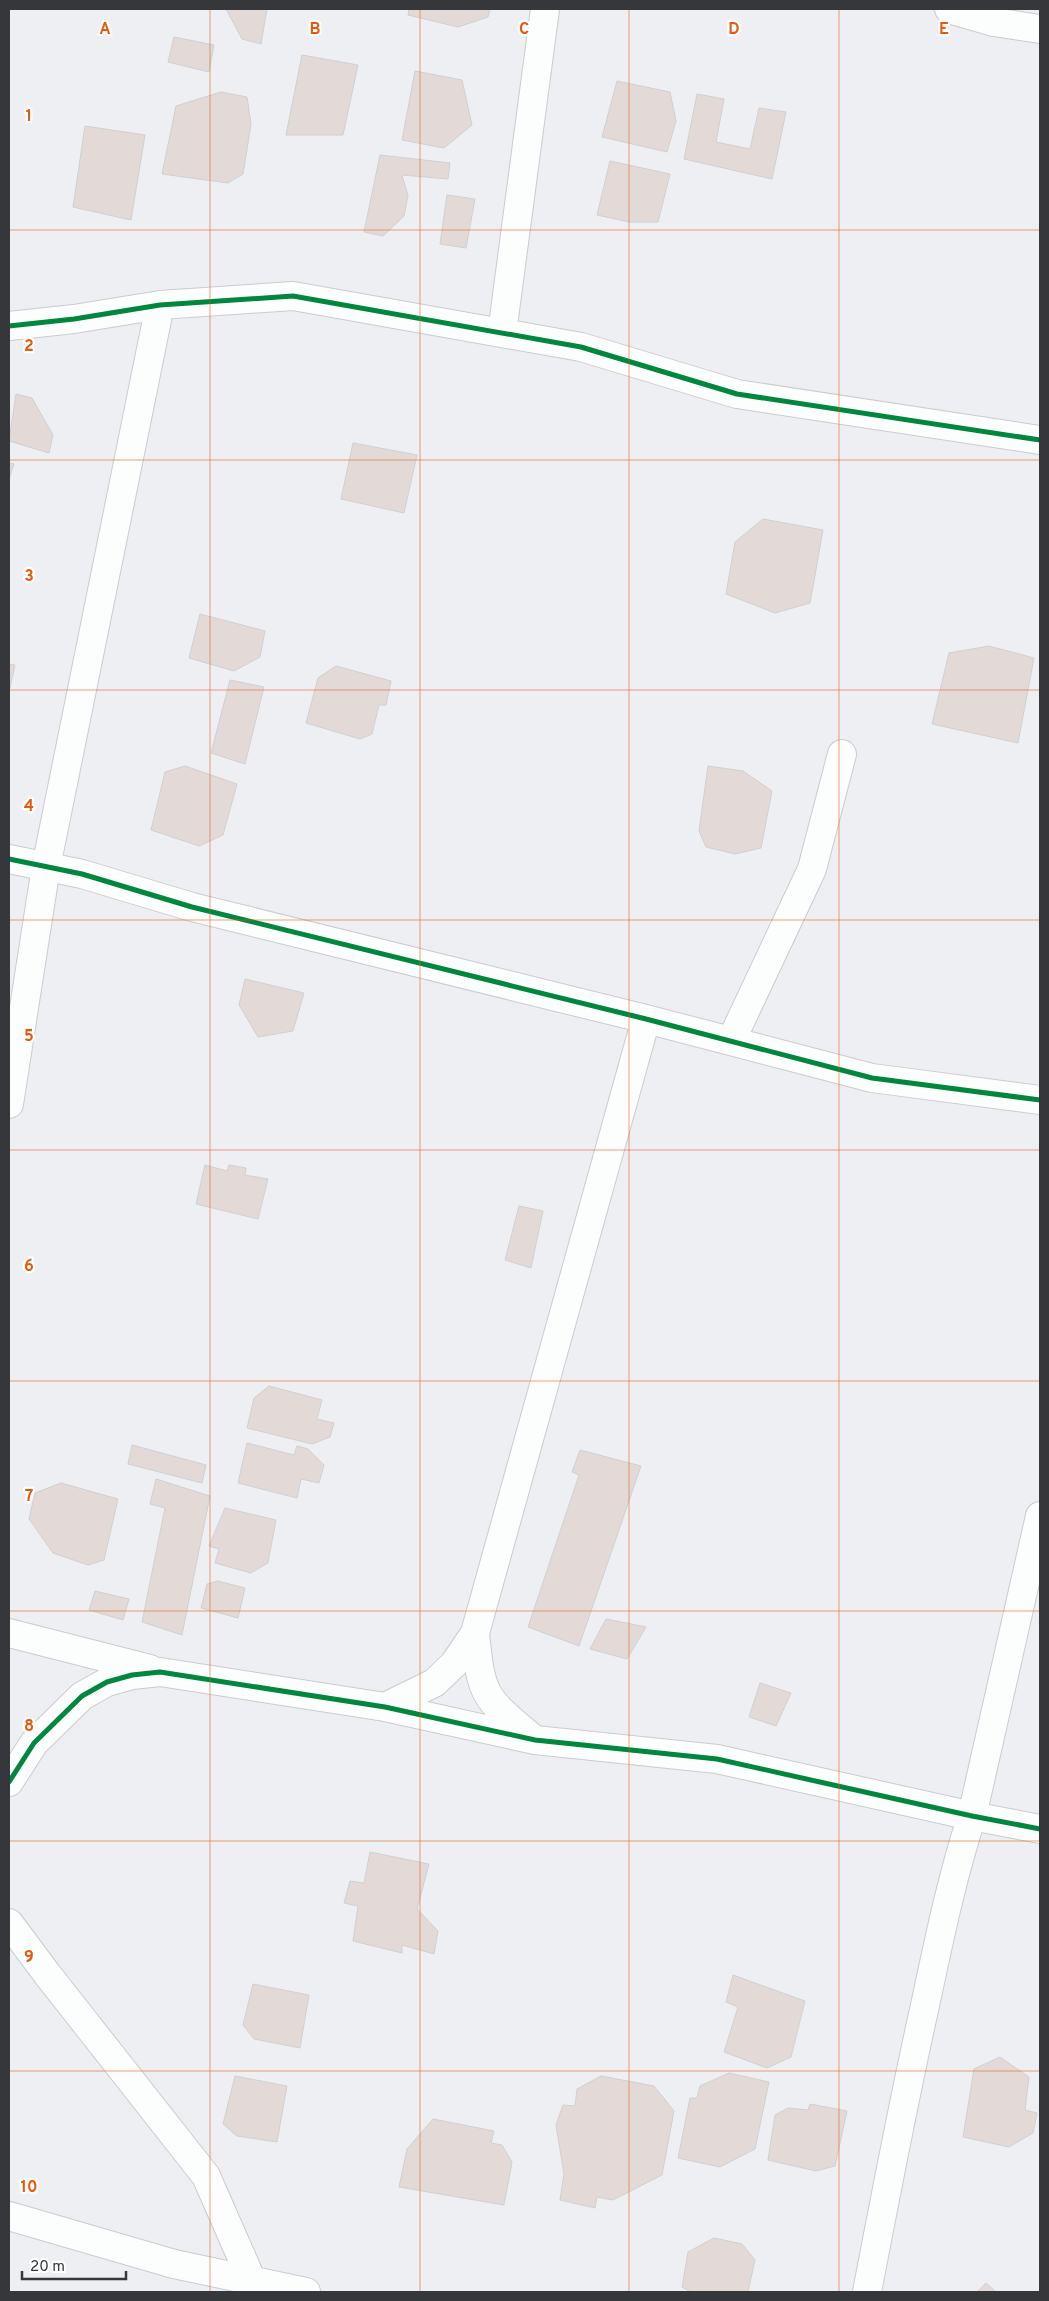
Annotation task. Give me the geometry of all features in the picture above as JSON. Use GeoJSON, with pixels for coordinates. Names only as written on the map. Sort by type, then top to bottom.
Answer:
{"type":"FeatureCollection","features":[{"type":"Feature","properties":{"kind":"street"},"geometry":{"type":"LineString","coordinates":[[502,333],[545,9]]}},
{"type":"Feature","properties":{"kind":"street"},"geometry":{"type":"LineString","coordinates":[[949,9],[994,22],[1040,29]]}},
{"type":"Feature","properties":{"kind":"street"},"geometry":{"type":"LineString","coordinates":[[9,326],[74,319],[160,304],[293,296],[581,347],[736,394],[1040,440]]}},
{"type":"Feature","properties":{"kind":"street"},"geometry":{"type":"LineString","coordinates":[[9,1104],[46,867],[160,304]]}},
{"type":"Feature","properties":{"kind":"street"},"geometry":{"type":"LineString","coordinates":[[731,1041],[812,869],[842,754]]}},
{"type":"Feature","properties":{"kind":"street"},"geometry":{"type":"LineString","coordinates":[[9,859],[82,874],[192,906],[646,1019],[872,1078],[1040,1100]]}},
{"type":"Feature","properties":{"kind":"street"},"geometry":{"type":"LineString","coordinates":[[385,1707],[434,1683],[454,1664],[475,1633],[646,1019]]}},
{"type":"Feature","properties":{"kind":"street"},"geometry":{"type":"LineString","coordinates":[[867,2292],[902,2108],[938,1944],[957,1862],[972,1816],[1040,1516]]}},
{"type":"Feature","properties":{"kind":"street"},"geometry":{"type":"LineString","coordinates":[[9,1633],[160,1672],[385,1707],[536,1740],[716,1759],[972,1816],[1040,1829]]}},
{"type":"Feature","properties":{"kind":"street"},"geometry":{"type":"LineString","coordinates":[[475,1633],[481,1678],[486,1693],[497,1708],[536,1740]]}},
{"type":"Feature","properties":{"kind":"street"},"geometry":{"type":"LineString","coordinates":[[9,1782],[34,1743],[82,1696],[107,1682],[132,1675],[160,1672]]}},
{"type":"Feature","properties":{"kind":"street"},"geometry":{"type":"LineString","coordinates":[[9,1922],[47,1974],[206,2176],[251,2287]]}},
{"type":"Feature","properties":{"kind":"street"},"geometry":{"type":"LineString","coordinates":[[9,2216],[251,2287],[306,2292]]}},
{"type":"Feature","properties":{"kind":"building"},"geometry":{"type":"Polygon","coordinates":[[[226,9],[267,9],[261,44],[242,39],[226,9]]]}},
{"type":"Feature","properties":{"kind":"building"},"geometry":{"type":"Polygon","coordinates":[[[409,9],[490,9],[488,17],[458,27],[408,15],[409,9]]]}},
{"type":"Feature","properties":{"kind":"building"},"geometry":{"type":"Polygon","coordinates":[[[174,37],[214,45],[209,72],[168,62],[174,37]]]}},
{"type":"Feature","properties":{"kind":"building"},"geometry":{"type":"Polygon","coordinates":[[[302,55],[358,65],[343,135],[286,135],[302,55]]]}},
{"type":"Feature","properties":{"kind":"building"},"geometry":{"type":"Polygon","coordinates":[[[415,71],[462,80],[472,125],[444,148],[402,140],[415,71]]]}},
{"type":"Feature","properties":{"kind":"building"},"geometry":{"type":"Polygon","coordinates":[[[617,81],[670,92],[676,121],[667,152],[602,137],[617,81]]]}},
{"type":"Feature","properties":{"kind":"building"},"geometry":{"type":"Polygon","coordinates":[[[221,92],[247,97],[251,124],[243,174],[228,183],[162,174],[176,106],[221,92]]]}},
{"type":"Feature","properties":{"kind":"building"},"geometry":{"type":"Polygon","coordinates":[[[697,94],[724,99],[716,142],[750,149],[759,108],[786,112],[772,179],[684,159],[697,94]]]}},
{"type":"Feature","properties":{"kind":"building"},"geometry":{"type":"Polygon","coordinates":[[[85,126],[145,135],[131,220],[73,207],[85,126]]]}},
{"type":"Feature","properties":{"kind":"building"},"geometry":{"type":"Polygon","coordinates":[[[380,155],[450,163],[448,179],[402,175],[408,196],[404,216],[383,236],[364,232],[380,155]]]}},
{"type":"Feature","properties":{"kind":"building"},"geometry":{"type":"Polygon","coordinates":[[[610,161],[670,174],[658,222],[629,222],[597,215],[610,161]]]}},
{"type":"Feature","properties":{"kind":"building"},"geometry":{"type":"Polygon","coordinates":[[[447,195],[475,199],[466,248],[440,244],[447,195]]]}},
{"type":"Feature","properties":{"kind":"building"},"geometry":{"type":"Polygon","coordinates":[[[16,394],[32,398],[53,435],[49,453],[9,441],[16,394]]]}},
{"type":"Feature","properties":{"kind":"building"},"geometry":{"type":"Polygon","coordinates":[[[353,443],[417,455],[404,513],[341,499],[353,443]]]}},
{"type":"Feature","properties":{"kind":"building"},"geometry":{"type":"Polygon","coordinates":[[[9,463],[14,464],[9,479],[9,463]]]}},
{"type":"Feature","properties":{"kind":"building"},"geometry":{"type":"Polygon","coordinates":[[[763,519],[823,530],[810,603],[775,613],[726,594],[735,542],[763,519]]]}},
{"type":"Feature","properties":{"kind":"building"},"geometry":{"type":"Polygon","coordinates":[[[200,614],[265,631],[260,657],[234,671],[189,658],[200,614]]]}},
{"type":"Feature","properties":{"kind":"building"},"geometry":{"type":"Polygon","coordinates":[[[989,646],[1034,658],[1018,743],[932,724],[949,653],[989,646]]]}},
{"type":"Feature","properties":{"kind":"building"},"geometry":{"type":"Polygon","coordinates":[[[9,664],[15,665],[9,692],[9,664]]]}},
{"type":"Feature","properties":{"kind":"building"},"geometry":{"type":"Polygon","coordinates":[[[336,666],[391,681],[386,705],[379,705],[372,734],[360,739],[306,723],[318,678],[336,666]]]}},
{"type":"Feature","properties":{"kind":"building"},"geometry":{"type":"Polygon","coordinates":[[[230,680],[264,687],[245,764],[211,753],[230,680]]]}},
{"type":"Feature","properties":{"kind":"building"},"geometry":{"type":"Polygon","coordinates":[[[185,766],[237,784],[223,835],[199,846],[151,830],[165,772],[185,766]]]}},
{"type":"Feature","properties":{"kind":"building"},"geometry":{"type":"Polygon","coordinates":[[[708,766],[743,771],[772,791],[761,848],[735,854],[706,847],[699,831],[708,766]]]}},
{"type":"Feature","properties":{"kind":"building"},"geometry":{"type":"Polygon","coordinates":[[[245,979],[304,993],[293,1031],[258,1037],[239,1005],[245,979]]]}},
{"type":"Feature","properties":{"kind":"building"},"geometry":{"type":"Polygon","coordinates":[[[205,1165],[227,1171],[229,1165],[246,1168],[245,1175],[268,1179],[258,1219],[196,1204],[205,1165]]]}},
{"type":"Feature","properties":{"kind":"building"},"geometry":{"type":"Polygon","coordinates":[[[519,1206],[543,1211],[531,1268],[505,1260],[519,1206]]]}},
{"type":"Feature","properties":{"kind":"building"},"geometry":{"type":"Polygon","coordinates":[[[269,1386],[322,1400],[317,1419],[334,1423],[330,1437],[312,1444],[247,1428],[254,1398],[269,1386]]]}},
{"type":"Feature","properties":{"kind":"building"},"geometry":{"type":"Polygon","coordinates":[[[247,1443],[294,1455],[297,1446],[308,1449],[324,1465],[319,1483],[301,1479],[297,1498],[238,1483],[247,1443]]]}},
{"type":"Feature","properties":{"kind":"building"},"geometry":{"type":"Polygon","coordinates":[[[132,1445],[206,1465],[202,1483],[128,1464],[132,1445]]]}},
{"type":"Feature","properties":{"kind":"building"},"geometry":{"type":"Polygon","coordinates":[[[580,1450],[641,1466],[579,1646],[528,1627],[579,1475],[572,1472],[580,1450]]]}},
{"type":"Feature","properties":{"kind":"building"},"geometry":{"type":"Polygon","coordinates":[[[156,1479],[210,1496],[182,1635],[142,1622],[165,1508],[150,1504],[156,1479]]]}},
{"type":"Feature","properties":{"kind":"building"},"geometry":{"type":"Polygon","coordinates":[[[61,1483],[118,1499],[104,1560],[88,1565],[53,1553],[29,1519],[35,1493],[61,1483]]]}},
{"type":"Feature","properties":{"kind":"building"},"geometry":{"type":"Polygon","coordinates":[[[225,1508],[276,1520],[268,1563],[251,1573],[215,1563],[219,1549],[209,1546],[225,1508]]]}},
{"type":"Feature","properties":{"kind":"building"},"geometry":{"type":"Polygon","coordinates":[[[218,1581],[245,1588],[238,1618],[201,1608],[207,1584],[218,1581]]]}},
{"type":"Feature","properties":{"kind":"building"},"geometry":{"type":"Polygon","coordinates":[[[95,1591],[129,1599],[123,1620],[89,1610],[95,1591]]]}},
{"type":"Feature","properties":{"kind":"building"},"geometry":{"type":"Polygon","coordinates":[[[606,1619],[646,1627],[627,1659],[590,1649],[606,1619]]]}},
{"type":"Feature","properties":{"kind":"building"},"geometry":{"type":"Polygon","coordinates":[[[760,1683],[791,1693],[776,1726],[749,1717],[760,1683]]]}},
{"type":"Feature","properties":{"kind":"building"},"geometry":{"type":"Polygon","coordinates":[[[370,1852],[429,1864],[417,1909],[438,1931],[434,1954],[402,1945],[402,1953],[353,1941],[358,1906],[344,1903],[350,1881],[364,1883],[370,1852]]]}},
{"type":"Feature","properties":{"kind":"building"},"geometry":{"type":"Polygon","coordinates":[[[733,1975],[805,2001],[791,2057],[767,2068],[724,2052],[738,2007],[726,2002],[733,1975]]]}},
{"type":"Feature","properties":{"kind":"building"},"geometry":{"type":"Polygon","coordinates":[[[253,1984],[309,1995],[300,2048],[254,2039],[243,2025],[253,1984]]]}},
{"type":"Feature","properties":{"kind":"building"},"geometry":{"type":"Polygon","coordinates":[[[1000,2057],[1029,2077],[1025,2110],[1037,2113],[1033,2133],[1009,2147],[963,2137],[974,2069],[1000,2057]]]}},
{"type":"Feature","properties":{"kind":"building"},"geometry":{"type":"Polygon","coordinates":[[[729,2073],[769,2082],[755,2149],[720,2167],[678,2158],[690,2098],[697,2098],[700,2086],[729,2073]]]}},
{"type":"Feature","properties":{"kind":"building"},"geometry":{"type":"Polygon","coordinates":[[[235,2076],[287,2086],[277,2142],[237,2136],[223,2124],[235,2076]]]}},
{"type":"Feature","properties":{"kind":"building"},"geometry":{"type":"Polygon","coordinates":[[[601,2076],[654,2086],[674,2111],[662,2175],[613,2200],[597,2197],[595,2208],[560,2200],[564,2174],[556,2125],[563,2105],[575,2106],[577,2089],[601,2076]]]}},
{"type":"Feature","properties":{"kind":"building"},"geometry":{"type":"Polygon","coordinates":[[[810,2104],[847,2111],[835,2166],[816,2171],[768,2160],[775,2115],[788,2108],[808,2110],[810,2104]]]}},
{"type":"Feature","properties":{"kind":"building"},"geometry":{"type":"Polygon","coordinates":[[[433,2119],[494,2131],[491,2143],[502,2145],[512,2162],[504,2205],[399,2187],[407,2149],[433,2119]]]}},
{"type":"Feature","properties":{"kind":"building"},"geometry":{"type":"Polygon","coordinates":[[[714,2238],[742,2244],[755,2260],[748,2292],[691,2292],[682,2287],[688,2252],[714,2238]]]}},
{"type":"Feature","properties":{"kind":"building"},"geometry":{"type":"Polygon","coordinates":[[[986,2283],[996,2292],[977,2292],[986,2283]]]}},
{"type":"Feature","properties":{"kind":"cycle path"},"geometry":{"type":"LineString","coordinates":[[9,326],[74,319],[160,305],[293,296],[581,347],[737,394],[1040,440]]}},
{"type":"Feature","properties":{"kind":"cycle path"},"geometry":{"type":"LineString","coordinates":[[9,859],[82,874],[192,907],[646,1019],[872,1078],[1040,1100]]}},
{"type":"Feature","properties":{"kind":"cycle path"},"geometry":{"type":"LineString","coordinates":[[9,1782],[34,1743],[82,1696],[107,1682],[132,1675],[160,1672],[385,1707],[535,1740],[717,1759],[972,1816],[1040,1829]]}}]}
